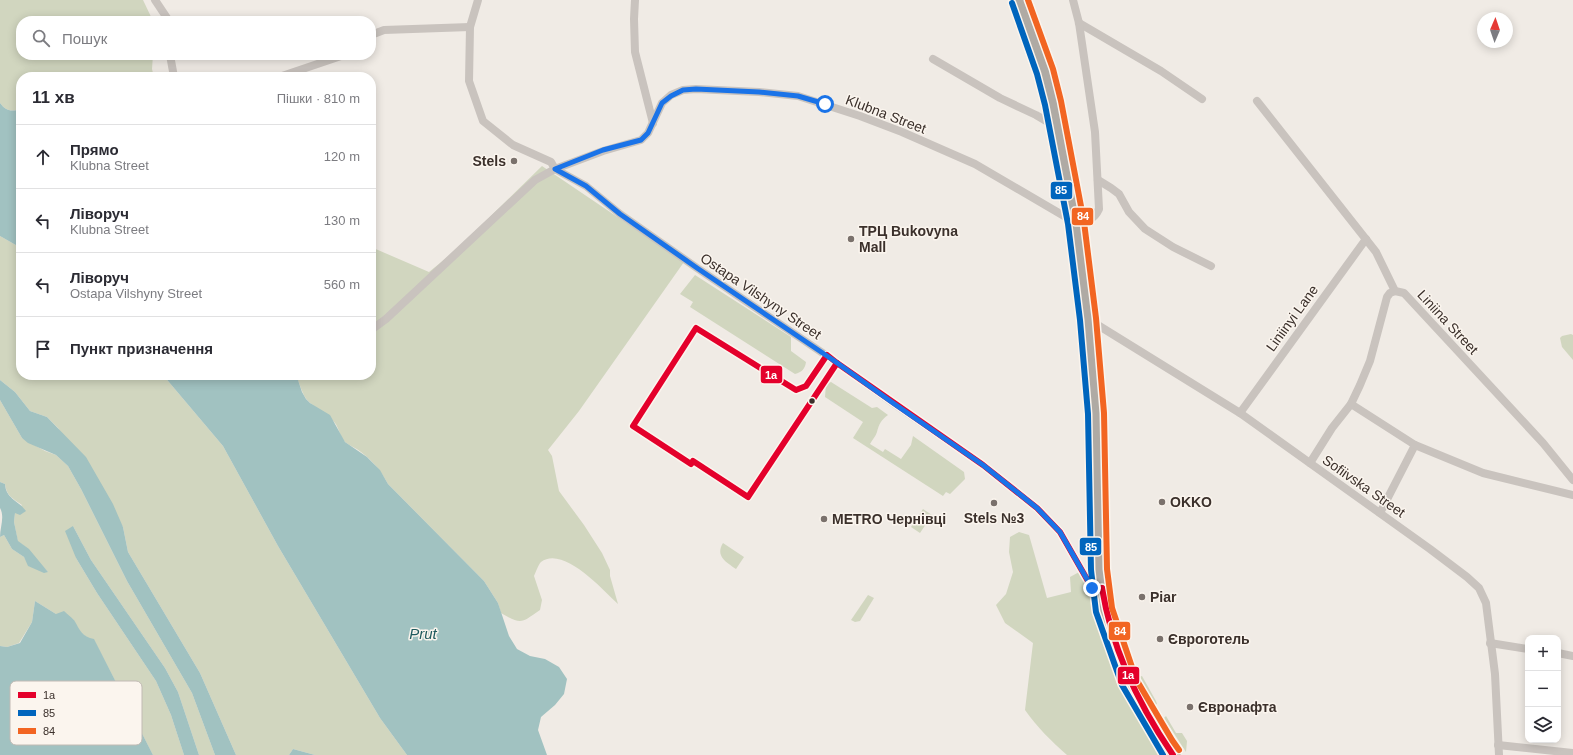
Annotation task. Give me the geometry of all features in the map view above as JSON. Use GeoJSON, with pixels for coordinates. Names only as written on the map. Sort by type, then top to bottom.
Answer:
{"type":"FeatureCollection","features":[{"type":"Feature","properties":{"kind":"highway"},"geometry":{"type":"LineString","coordinates":[[1020,0],[1045,72],[1059,128],[1076,223],[1088,319],[1096,414],[1099,570],[1104,610],[1129,682],[1173,755]]}},
{"type":"Feature","properties":{"kind":"street"},"geometry":{"type":"LineString","coordinates":[[155,0],[166,16]]}},
{"type":"Feature","properties":{"kind":"street","name":"Ostapa Vilshyny Street"},"geometry":{"type":"LineString","coordinates":[[478,0],[470,27],[469,81],[483,121],[513,145],[551,162],[555,169],[586,186],[620,214],[983,465],[1037,508],[1060,532],[1092,588],[1102,588]]}},
{"type":"Feature","properties":{"kind":"street"},"geometry":{"type":"LineString","coordinates":[[635,0],[635,52],[653,122]]}},
{"type":"Feature","properties":{"kind":"street"},"geometry":{"type":"LineString","coordinates":[[1073,0],[1079,24],[1095,132],[1099,209],[1095,217],[1089,221],[1076,223]]}},
{"type":"Feature","properties":{"kind":"street"},"geometry":{"type":"LineString","coordinates":[[1079,24],[1161,71],[1202,99]]}},
{"type":"Feature","properties":{"kind":"street"},"geometry":{"type":"LineString","coordinates":[[376,33],[384,30],[470,27]]}},
{"type":"Feature","properties":{"kind":"street"},"geometry":{"type":"LineString","coordinates":[[933,59],[1000,98],[1059,128]]}},
{"type":"Feature","properties":{"kind":"street"},"geometry":{"type":"LineString","coordinates":[[171,60],[173,72]]}},
{"type":"Feature","properties":{"kind":"street"},"geometry":{"type":"LineString","coordinates":[[294,72],[329,60]]}},
{"type":"Feature","properties":{"kind":"street","name":"Klubna Street"},"geometry":{"type":"LineString","coordinates":[[376,326],[386,319],[535,180],[555,169],[603,150],[641,140],[648,133],[662,103],[671,96],[683,90],[696,89],[798,96],[860,116],[975,164],[1076,223]]}},
{"type":"Feature","properties":{"kind":"street","name":"Liniina Street"},"geometry":{"type":"LineString","coordinates":[[1257,101],[1376,252],[1395,291],[1404,293],[1543,443],[1573,480]]}},
{"type":"Feature","properties":{"kind":"street"},"geometry":{"type":"LineString","coordinates":[[1098,180],[1119,194],[1129,212],[1146,229],[1173,247],[1211,266]]}},
{"type":"Feature","properties":{"kind":"street","name":"Liniinyi Lane"},"geometry":{"type":"LineString","coordinates":[[1240,413],[1366,239]]}},
{"type":"Feature","properties":{"kind":"street"},"geometry":{"type":"LineString","coordinates":[[1310,463],[1332,428],[1351,404],[1370,361],[1387,297],[1390,293],[1395,291]]}},
{"type":"Feature","properties":{"kind":"street","name":"Sofiivska Street"},"geometry":{"type":"LineString","coordinates":[[1088,319],[1240,413],[1380,513],[1467,577],[1479,588],[1486,603],[1494,674],[1499,755]]}},
{"type":"Feature","properties":{"kind":"street"},"geometry":{"type":"LineString","coordinates":[[1351,404],[1415,445],[1483,473],[1573,495]]}},
{"type":"Feature","properties":{"kind":"street"},"geometry":{"type":"LineString","coordinates":[[1380,513],[1415,445]]}},
{"type":"Feature","properties":{"kind":"street"},"geometry":{"type":"LineString","coordinates":[[1490,643],[1525,649]]}},
{"type":"Feature","properties":{"kind":"street"},"geometry":{"type":"LineString","coordinates":[[1561,654],[1573,656]]}},
{"type":"Feature","properties":{"kind":"street"},"geometry":{"type":"LineString","coordinates":[[1498,745],[1573,753]]}},
{"type":"Feature","properties":{"kind":"green space"},"geometry":{"type":"Polygon","coordinates":[[[0,0],[143,0],[151,16],[16,16],[16,60],[153,60],[153,72],[16,72],[16,110],[12,111],[4,108],[0,103],[0,0]]]}},
{"type":"Feature","properties":{"kind":"green space"},"geometry":{"type":"Polygon","coordinates":[[[542,166],[684,262],[579,411],[548,450],[552,456],[559,491],[602,553],[610,570],[610,576],[618,604],[582,571],[560,559],[550,558],[541,562],[534,576],[542,600],[540,610],[529,618],[521,621],[501,613],[498,603],[484,581],[388,484],[380,471],[369,459],[345,442],[332,420],[306,399],[298,380],[376,380],[376,249],[429,272],[456,250],[542,166]]]}},
{"type":"Feature","properties":{"kind":"green space"},"geometry":{"type":"Polygon","coordinates":[[[0,236],[16,245],[16,380],[167,380],[223,446],[278,546],[380,718],[407,755],[315,755],[293,749],[289,755],[236,755],[200,673],[128,552],[123,527],[58,428],[47,417],[30,411],[15,392],[0,380],[0,236]]]}},
{"type":"Feature","properties":{"kind":"green space"},"geometry":{"type":"Polygon","coordinates":[[[695,275],[791,337],[791,351],[806,362],[803,370],[795,374],[690,307],[693,302],[680,294],[695,275]]]}},
{"type":"Feature","properties":{"kind":"green space"},"geometry":{"type":"Polygon","coordinates":[[[1571,334],[1573,335],[1573,360],[1562,347],[1560,338],[1571,334]]]}},
{"type":"Feature","properties":{"kind":"green space"},"geometry":{"type":"Polygon","coordinates":[[[831,382],[872,408],[877,407],[888,415],[881,422],[876,435],[870,444],[883,452],[885,449],[901,459],[911,445],[913,436],[964,472],[965,479],[950,494],[946,492],[943,496],[853,438],[863,422],[825,397],[826,384],[831,382]]]}},
{"type":"Feature","properties":{"kind":"green space"},"geometry":{"type":"Polygon","coordinates":[[[0,400],[22,438],[45,451],[56,455],[68,466],[127,581],[192,693],[215,755],[199,755],[178,692],[165,668],[91,560],[73,526],[76,558],[97,593],[156,681],[171,715],[184,755],[153,755],[142,734],[142,681],[115,681],[94,640],[83,635],[73,619],[56,614],[35,601],[32,622],[19,643],[7,647],[0,646],[0,537],[4,535],[12,549],[24,557],[29,566],[48,572],[23,545],[18,542],[14,522],[15,513],[22,505],[10,496],[5,484],[0,482],[0,400]]]}},
{"type":"Feature","properties":{"kind":"green space"},"geometry":{"type":"Polygon","coordinates":[[[923,509],[932,515],[920,533],[911,527],[923,509]]]}},
{"type":"Feature","properties":{"kind":"green space"},"geometry":{"type":"Polygon","coordinates":[[[1019,532],[1029,535],[1047,598],[1071,592],[1070,577],[1081,571],[1104,610],[1126,685],[1172,755],[1067,755],[1044,734],[1025,710],[1033,643],[1005,623],[996,605],[1006,594],[1013,572],[1009,552],[1010,537],[1019,532]]]}},
{"type":"Feature","properties":{"kind":"green space"},"geometry":{"type":"Polygon","coordinates":[[[723,543],[744,557],[736,569],[725,561],[721,555],[720,552],[723,543]]]}},
{"type":"Feature","properties":{"kind":"green space"},"geometry":{"type":"Polygon","coordinates":[[[868,595],[874,598],[860,621],[855,622],[851,620],[868,595]]]}},
{"type":"Feature","properties":{"kind":"green space"},"geometry":{"type":"Polygon","coordinates":[[[1142,676],[1156,701],[1157,704],[1155,705],[1139,680],[1139,677],[1142,676]]]}},
{"type":"Feature","properties":{"kind":"green space"},"geometry":{"type":"Polygon","coordinates":[[[1166,716],[1176,733],[1182,733],[1187,741],[1186,752],[1164,718],[1166,716]]]}},
{"type":"Feature","properties":{"kind":"water"},"geometry":{"type":"Polygon","coordinates":[[[0,103],[4,108],[9,110],[16,110],[16,245],[0,236],[0,103]]]}},
{"type":"Feature","properties":{"kind":"water"},"geometry":{"type":"Polygon","coordinates":[[[0,380],[15,392],[30,411],[47,417],[86,457],[113,504],[123,527],[128,552],[200,673],[236,755],[215,755],[192,693],[127,581],[68,466],[56,455],[28,443],[22,438],[0,400],[0,380]]]}},
{"type":"Feature","properties":{"kind":"water","name":"Prut"},"geometry":{"type":"Polygon","coordinates":[[[167,380],[298,380],[306,399],[330,415],[345,442],[367,457],[380,470],[388,484],[484,581],[498,603],[509,636],[517,649],[530,656],[545,659],[559,667],[567,679],[564,694],[555,705],[541,717],[538,730],[547,755],[407,755],[380,718],[278,546],[223,446],[167,380]]]}},
{"type":"Feature","properties":{"kind":"water"},"geometry":{"type":"Polygon","coordinates":[[[0,482],[5,484],[10,496],[26,511],[20,515],[15,513],[14,522],[18,541],[29,549],[48,572],[44,573],[28,566],[24,557],[12,549],[4,535],[0,537],[2,518],[0,508],[0,482]]]}},
{"type":"Feature","properties":{"kind":"water"},"geometry":{"type":"Polygon","coordinates":[[[73,526],[91,560],[165,668],[178,692],[199,755],[184,755],[171,715],[156,681],[97,593],[76,558],[65,531],[73,526]]]}},
{"type":"Feature","properties":{"kind":"water"},"geometry":{"type":"Polygon","coordinates":[[[35,601],[56,614],[64,611],[74,620],[84,635],[94,639],[115,681],[10,681],[10,745],[142,745],[142,733],[153,755],[0,755],[0,646],[7,647],[20,643],[32,622],[35,601]]]}},
{"type":"Feature","properties":{"kind":"water"},"geometry":{"type":"Polygon","coordinates":[[[293,749],[315,755],[289,755],[293,749]]]}},
{"type":"Feature","properties":{"kind":"transit line","name":"84"},"geometry":{"type":"LineString","coordinates":[[1028,0],[1053,69],[1061,101],[1084,222],[1096,318],[1104,413],[1107,569],[1112,608],[1136,679],[1179,750]]}},
{"type":"Feature","properties":{"kind":"transit line","name":"85"},"geometry":{"type":"LineString","coordinates":[[1012,3],[1037,74],[1045,105],[1068,224],[1080,320],[1088,414],[1091,570],[1096,612],[1122,685],[1163,755]]}},
{"type":"Feature","properties":{"kind":"transit line","name":"1а"},"geometry":{"type":"LineString","coordinates":[[696,328],[796,390],[806,386],[827,355],[837,363],[748,497],[693,461],[691,464],[633,426],[696,328]]}},
{"type":"Feature","properties":{"kind":"transit line","name":"1а"},"geometry":{"type":"LineString","coordinates":[[837,363],[983,465],[1037,508],[1060,532],[1092,588],[1102,588]]}},
{"type":"Feature","properties":{"kind":"transit line","name":"1а"},"geometry":{"type":"LineString","coordinates":[[1102,588],[1112,633],[1128,676],[1160,736],[1173,755]]}},
{"type":"Feature","properties":{"kind":"place","name":"Stels"},"geometry":{"type":"Point","coordinates":[514,161]}},
{"type":"Feature","properties":{"kind":"place","name":"ТРЦ Bukovyna Mall"},"geometry":{"type":"Point","coordinates":[851,239]}},
{"type":"Feature","properties":{"kind":"place","name":"OKKO"},"geometry":{"type":"Point","coordinates":[1162,502]}},
{"type":"Feature","properties":{"kind":"place","name":"Stels №3"},"geometry":{"type":"Point","coordinates":[994,503]}},
{"type":"Feature","properties":{"kind":"place","name":"METRO Чернівці"},"geometry":{"type":"Point","coordinates":[824,519]}},
{"type":"Feature","properties":{"kind":"place","name":"Piar"},"geometry":{"type":"Point","coordinates":[1142,597]}},
{"type":"Feature","properties":{"kind":"place","name":"Євроготель"},"geometry":{"type":"Point","coordinates":[1160,639]}},
{"type":"Feature","properties":{"kind":"place","name":"Євронафта"},"geometry":{"type":"Point","coordinates":[1190,707]}},
{"type":"Feature","properties":{"kind":"route"},"geometry":{"type":"LineString","coordinates":[[825,104],[798,96],[759,92],[696,89],[683,90],[671,96],[662,103],[648,133],[641,140],[603,150],[555,169],[586,186],[620,214],[983,465],[1037,508],[1060,532],[1092,588]]}}]}
